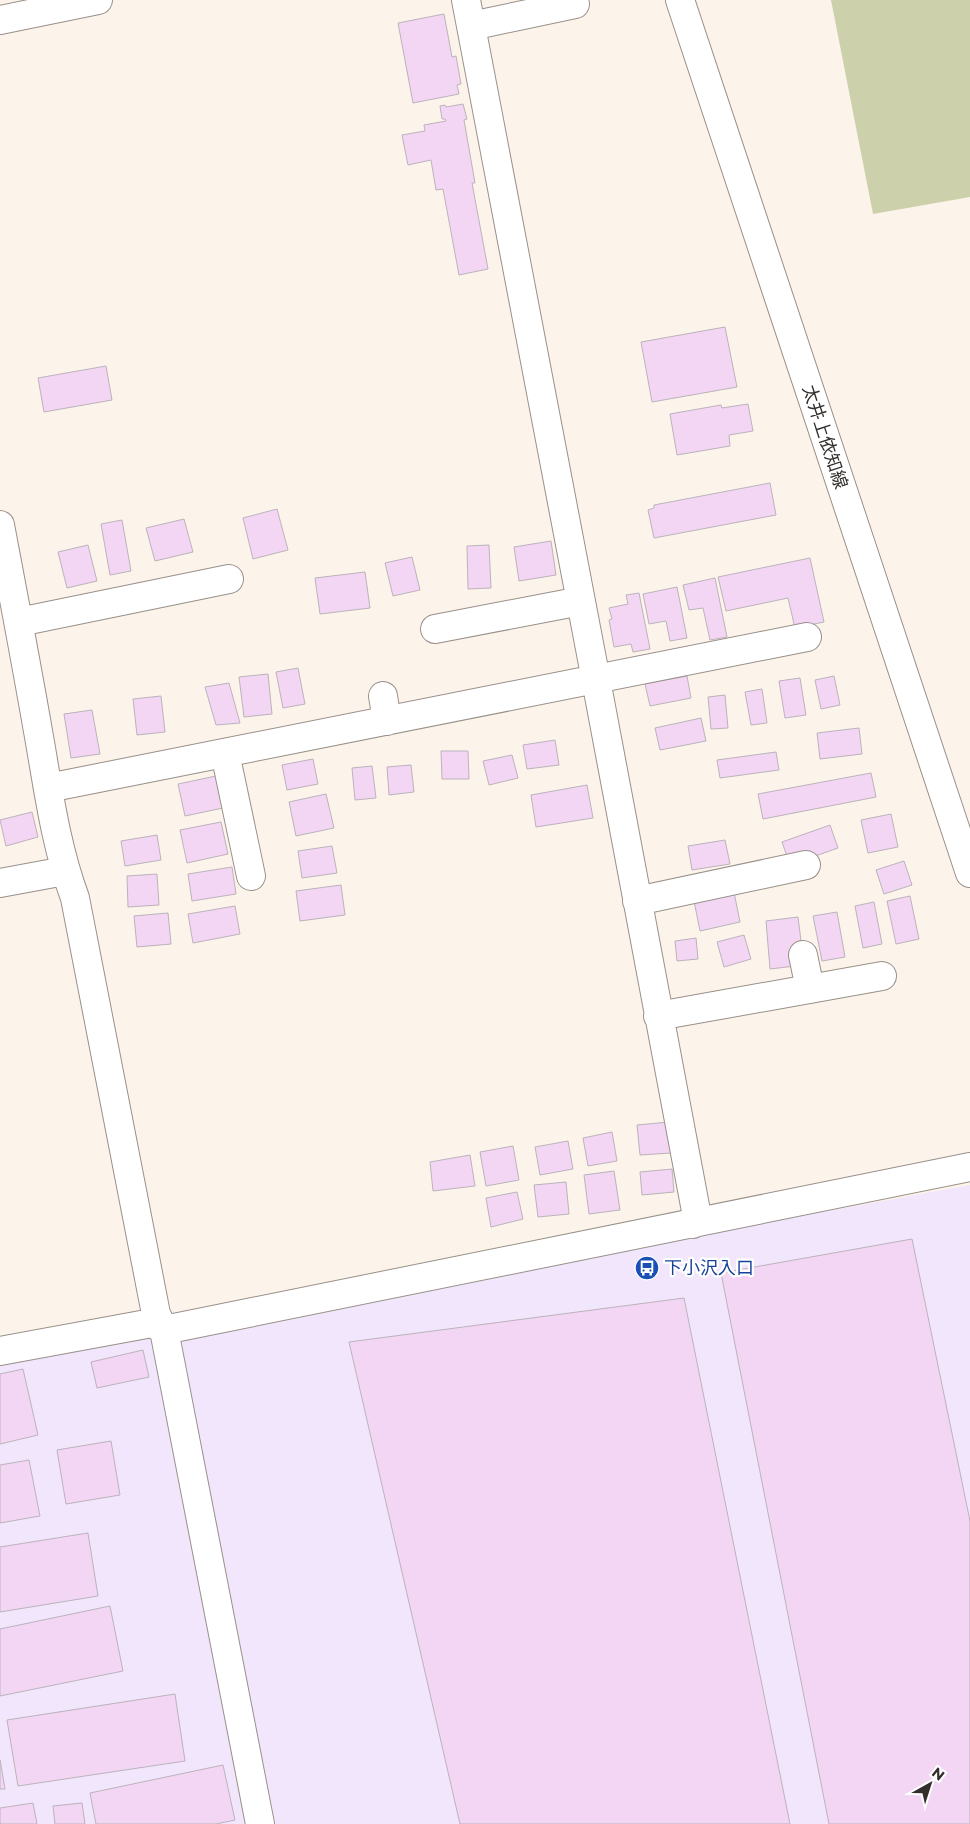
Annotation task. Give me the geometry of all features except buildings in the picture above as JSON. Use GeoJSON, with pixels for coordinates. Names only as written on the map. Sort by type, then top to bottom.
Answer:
{"type":"FeatureCollection","features":[{"type":"Feature","properties":{"kind":"street"},"geometry":{"type":"LineString","coordinates":[[0,20],[39,6],[98,0]]}},
{"type":"Feature","properties":{"kind":"street"},"geometry":{"type":"LineString","coordinates":[[466,0],[696,1212],[693,1224]]}},
{"type":"Feature","properties":{"kind":"street","name":"太井上依知線"},"geometry":{"type":"LineString","coordinates":[[680,0],[970,873]]}},
{"type":"Feature","properties":{"kind":"street"},"geometry":{"type":"LineString","coordinates":[[471,26],[575,4]]}},
{"type":"Feature","properties":{"kind":"street"},"geometry":{"type":"LineString","coordinates":[[1,532],[48,788],[65,871],[75,898],[156,1314],[164,1330],[260,1824]]}},
{"type":"Feature","properties":{"kind":"street"},"geometry":{"type":"LineString","coordinates":[[19,622],[189,575],[229,579]]}},
{"type":"Feature","properties":{"kind":"street"},"geometry":{"type":"LineString","coordinates":[[435,629],[581,601]]}},
{"type":"Feature","properties":{"kind":"street"},"geometry":{"type":"LineString","coordinates":[[48,788],[225,753],[385,708],[596,680],[772,633],[807,638]]}},
{"type":"Feature","properties":{"kind":"street"},"geometry":{"type":"LineString","coordinates":[[225,753],[251,876]]}},
{"type":"Feature","properties":{"kind":"street"},"geometry":{"type":"LineString","coordinates":[[637,901],[806,865]]}},
{"type":"Feature","properties":{"kind":"street"},"geometry":{"type":"LineString","coordinates":[[0,883],[65,871]]}},
{"type":"Feature","properties":{"kind":"street"},"geometry":{"type":"LineString","coordinates":[[803,955],[810,989]]}},
{"type":"Feature","properties":{"kind":"street"},"geometry":{"type":"LineString","coordinates":[[658,1016],[882,976]]}},
{"type":"Feature","properties":{"kind":"street"},"geometry":{"type":"LineString","coordinates":[[0,1351],[152,1323],[164,1330],[970,1167]]}},
{"type":"Feature","properties":{"kind":"shaded area"},"geometry":{"type":"Polygon","coordinates":[[[970,1185],[970,1824],[0,1824],[0,1363],[970,1185]]]}},
{"type":"Feature","properties":{"kind":"green space"},"geometry":{"type":"Polygon","coordinates":[[[831,0],[970,0],[970,197],[873,214],[831,0]]]}},
{"type":"Feature","properties":{"kind":"place","name":"下小沢入口"},"geometry":{"type":"Point","coordinates":[647,1268]}}]}
